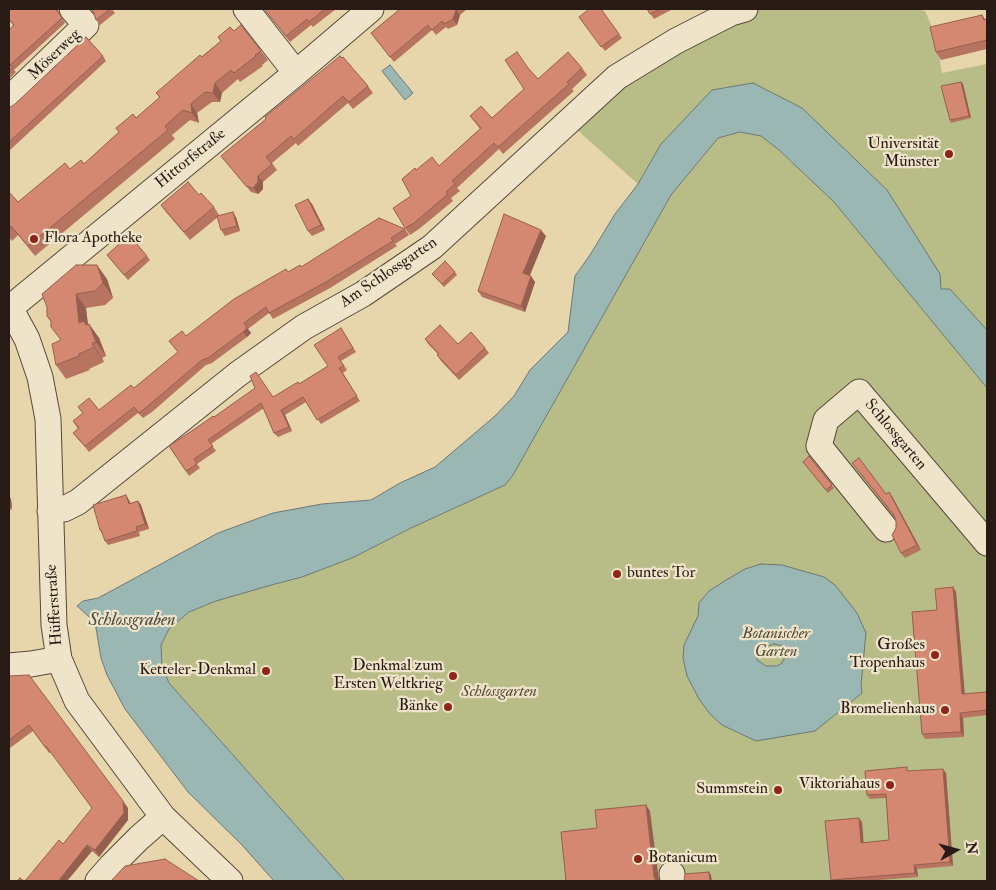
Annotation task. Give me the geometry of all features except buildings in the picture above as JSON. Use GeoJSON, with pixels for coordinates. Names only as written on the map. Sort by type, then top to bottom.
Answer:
{"type":"FeatureCollection","features":[{"type":"Feature","properties":{"kind":"street","name":"Möserweg"},"geometry":{"type":"LineString","coordinates":[[9,98],[86,25],[72,9]]}},
{"type":"Feature","properties":{"kind":"street"},"geometry":{"type":"LineString","coordinates":[[246,9],[296,73]]}},
{"type":"Feature","properties":{"kind":"street","name":"Hittorfstraße"},"geometry":{"type":"LineString","coordinates":[[10,307],[296,73],[371,9]]}},
{"type":"Feature","properties":{"kind":"street","name":"Am Schlossgarten"},"geometry":{"type":"LineString","coordinates":[[50,511],[78,502],[238,374],[304,327],[363,294],[432,247],[617,77],[676,41],[731,13],[745,9]]}},
{"type":"Feature","properties":{"kind":"street","name":"Hüfferstraße"},"geometry":{"type":"LineString","coordinates":[[10,307],[27,339],[40,377],[48,419],[54,625],[59,659],[77,701],[163,817],[230,881]]}},
{"type":"Feature","properties":{"kind":"street","name":"Schlossgarten"},"geometry":{"type":"LineString","coordinates":[[886,529],[819,446],[826,420],[859,392],[987,544]]}},
{"type":"Feature","properties":{"kind":"street"},"geometry":{"type":"LineString","coordinates":[[9,666],[59,659]]}},
{"type":"Feature","properties":{"kind":"street"},"geometry":{"type":"LineString","coordinates":[[98,881],[138,838],[163,817]]}},
{"type":"Feature","properties":{"kind":"green space"},"geometry":{"type":"Polygon","coordinates":[[[756,9],[916,9],[925,11],[935,34],[942,73],[987,64],[987,330],[940,289],[818,125],[802,108],[753,83],[661,144],[638,184],[576,129],[620,86],[756,9]]]}},
{"type":"Feature","properties":{"kind":"green space","name":"Schlossgarten"},"geometry":{"type":"Polygon","coordinates":[[[740,132],[761,136],[779,150],[834,202],[987,388],[987,881],[345,881],[169,683],[162,667],[161,645],[169,629],[189,612],[216,601],[302,577],[352,558],[411,528],[505,485],[513,475],[671,195],[718,138],[740,132]]]}},
{"type":"Feature","properties":{"kind":"water"},"geometry":{"type":"Polygon","coordinates":[[[390,65],[413,93],[405,100],[382,71],[390,65]]]}},
{"type":"Feature","properties":{"kind":"water","name":"Schlossgraben"},"geometry":{"type":"Polygon","coordinates":[[[753,83],[802,108],[887,190],[940,274],[941,289],[950,289],[987,330],[987,388],[834,202],[779,150],[761,136],[740,132],[718,138],[671,195],[513,475],[505,485],[411,528],[352,558],[302,577],[216,601],[189,612],[169,629],[161,645],[162,667],[169,683],[345,881],[274,881],[242,845],[188,792],[125,709],[107,675],[101,658],[95,622],[77,606],[83,601],[98,598],[218,533],[273,513],[322,504],[371,500],[400,483],[435,467],[495,416],[514,396],[530,370],[568,332],[575,276],[615,214],[638,184],[661,144],[712,90],[753,83]]]}},
{"type":"Feature","properties":{"kind":"water"},"geometry":{"type":"Polygon","coordinates":[[[761,564],[782,565],[824,577],[835,585],[857,613],[866,633],[861,685],[862,693],[815,731],[756,741],[722,725],[710,714],[699,699],[687,676],[683,658],[684,645],[698,616],[699,603],[709,591],[745,569],[761,564]],[[774,644],[768,646],[757,654],[757,660],[766,666],[777,666],[782,663],[786,655],[783,646],[774,644]]]}},
{"type":"Feature","properties":{"kind":"place","name":"Universität Münster"},"geometry":{"type":"Point","coordinates":[949,154]}},
{"type":"Feature","properties":{"kind":"place","name":"Flora Apotheke"},"geometry":{"type":"Point","coordinates":[34,239]}},
{"type":"Feature","properties":{"kind":"place","name":"buntes Tor"},"geometry":{"type":"Point","coordinates":[617,574]}},
{"type":"Feature","properties":{"kind":"place","name":"Großes Tropenhaus"},"geometry":{"type":"Point","coordinates":[935,655]}},
{"type":"Feature","properties":{"kind":"place","name":"Ketteler-Denkmal"},"geometry":{"type":"Point","coordinates":[266,671]}},
{"type":"Feature","properties":{"kind":"place","name":"Denkmal zum Ersten Weltkrieg"},"geometry":{"type":"Point","coordinates":[453,676]}},
{"type":"Feature","properties":{"kind":"place","name":"Bänke"},"geometry":{"type":"Point","coordinates":[448,707]}},
{"type":"Feature","properties":{"kind":"place","name":"Bromelienhaus"},"geometry":{"type":"Point","coordinates":[945,710]}},
{"type":"Feature","properties":{"kind":"place","name":"Viktoriahaus"},"geometry":{"type":"Point","coordinates":[890,785]}},
{"type":"Feature","properties":{"kind":"place","name":"Summstein"},"geometry":{"type":"Point","coordinates":[778,790]}},
{"type":"Feature","properties":{"kind":"place","name":"Botanicum"},"geometry":{"type":"Point","coordinates":[638,859]}},
{"type":"Feature","properties":{"kind":"park label","name":"Botanischer Garten"},"geometry":{"type":"Point","coordinates":[776,644]}}]}
